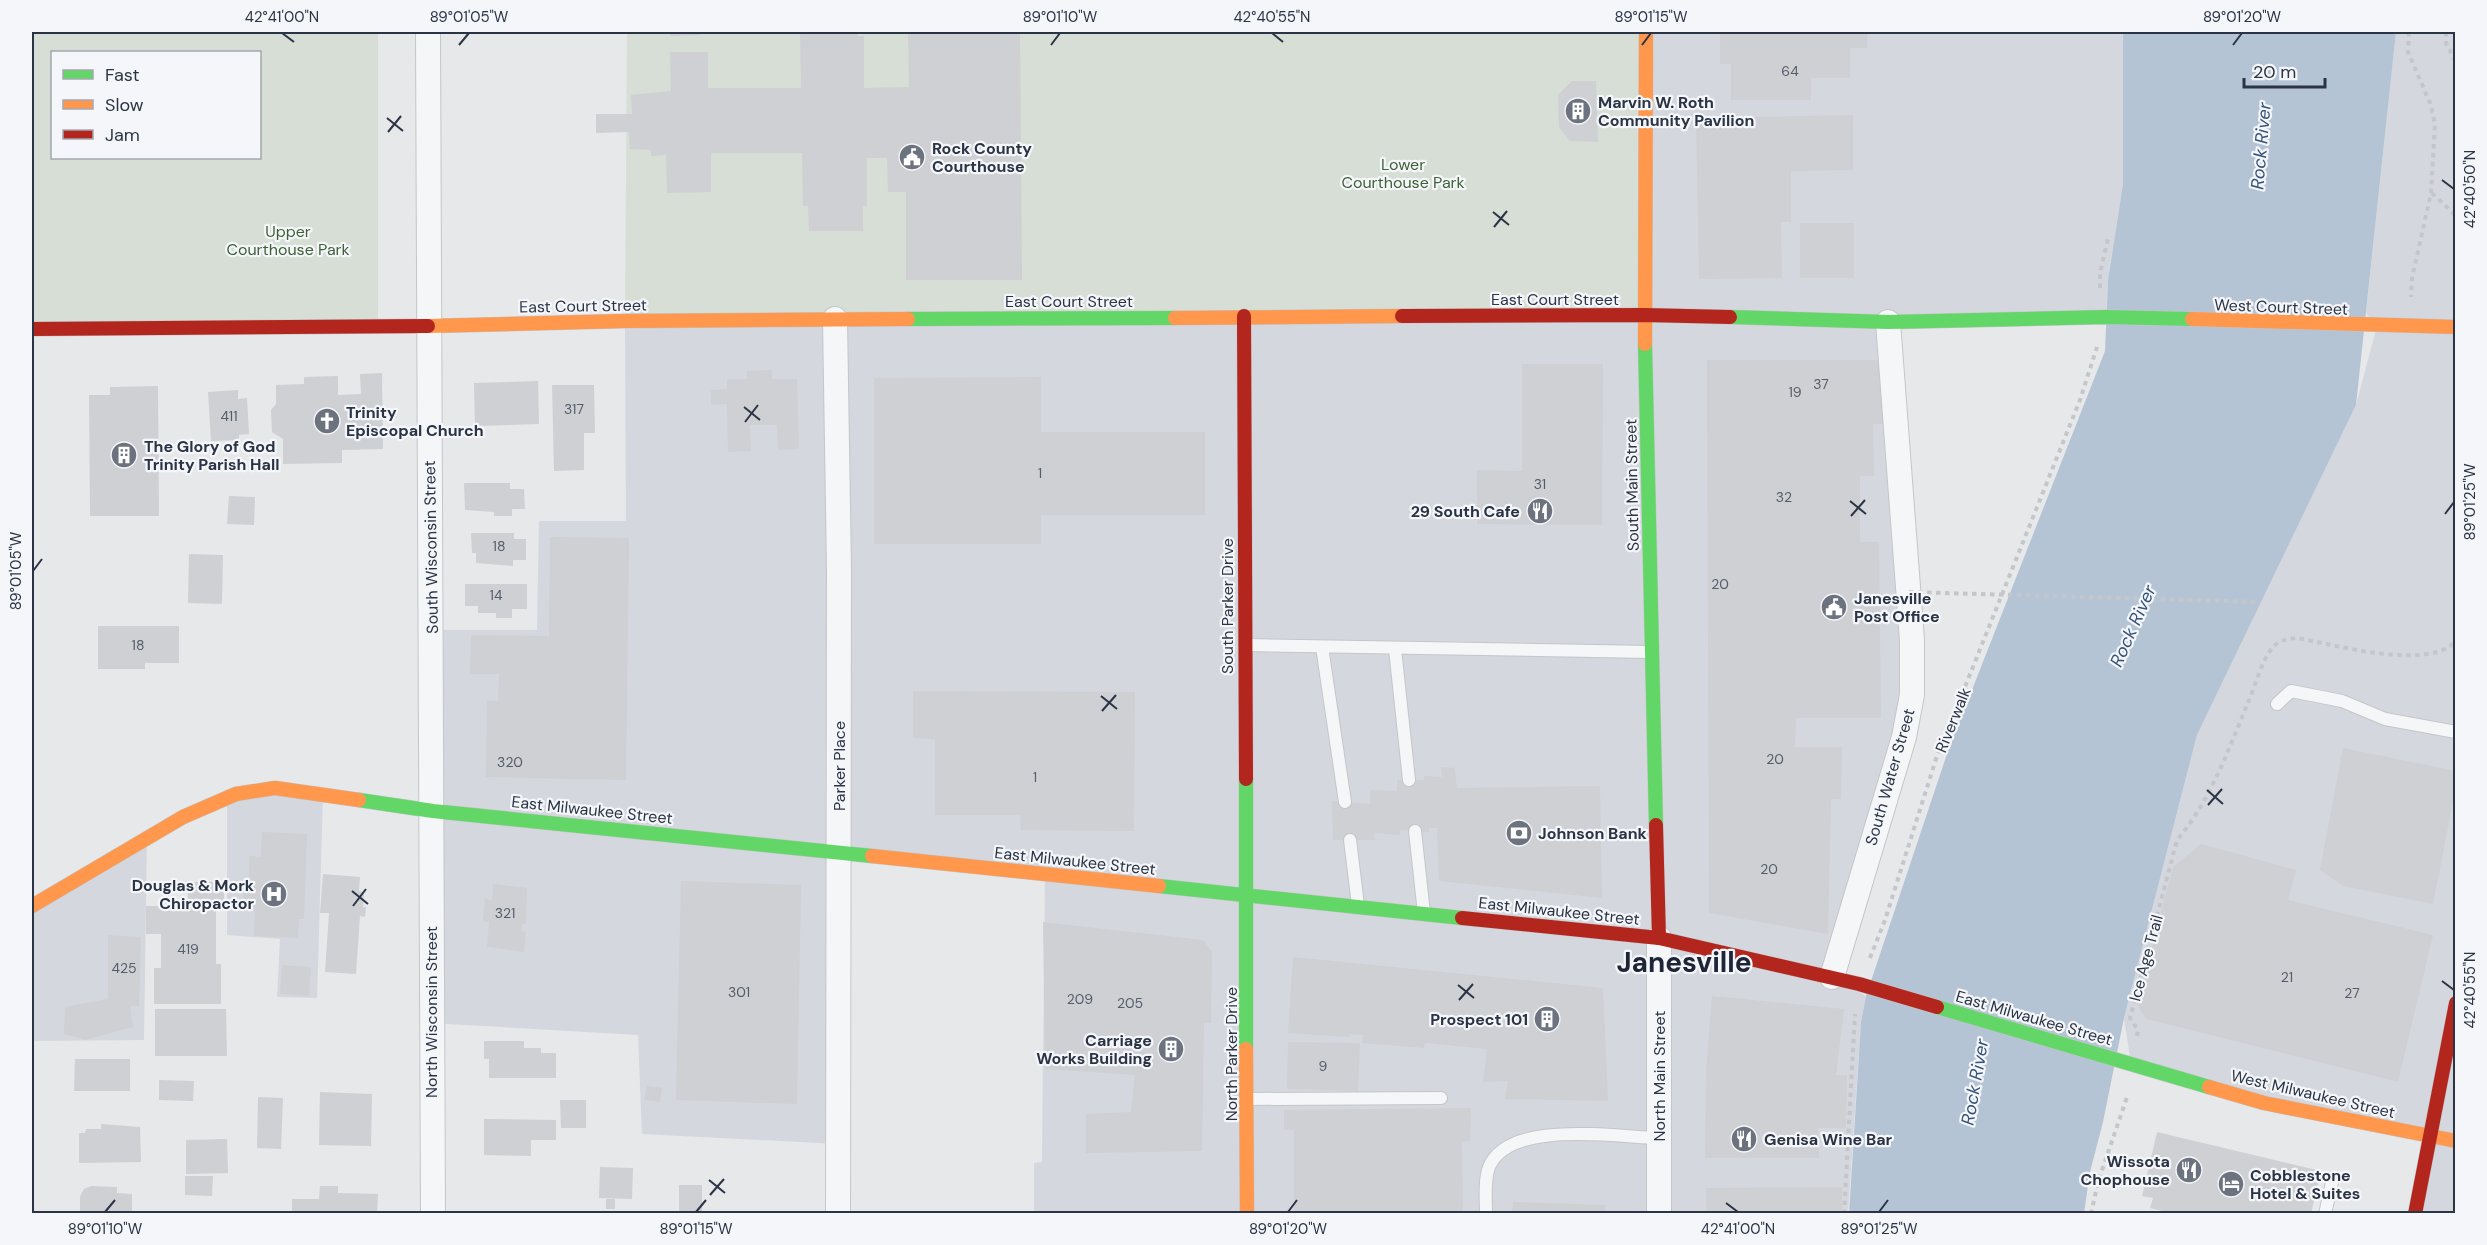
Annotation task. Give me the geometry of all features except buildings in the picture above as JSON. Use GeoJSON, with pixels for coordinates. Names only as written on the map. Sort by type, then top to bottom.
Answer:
{"type":"FeatureCollection","features":[{"type":"Feature","properties":{"kind":"main road","name":"South Main Street"},"geometry":{"type":"LineString","coordinates":[[1646,32],[1644,315],[1659,938]]}},
{"type":"Feature","properties":{"kind":"main road","name":"East Court Street"},"geometry":{"type":"LineString","coordinates":[[32,329],[1244,316],[1644,315],[1888,321],[2103,317]]}},
{"type":"Feature","properties":{"kind":"main road","name":"South Parker Drive"},"geometry":{"type":"LineString","coordinates":[[1244,316],[1246,895]]}},
{"type":"Feature","properties":{"kind":"main road","name":"West Court Street"},"geometry":{"type":"LineString","coordinates":[[2103,317],[2377,327],[2410,325],[2456,327]]}},
{"type":"Feature","properties":{"kind":"main road","name":"East Milwaukee Street"},"geometry":{"type":"LineString","coordinates":[[32,906],[182,816],[215,800],[245,790],[276,788],[433,811],[1659,938],[1832,976],[2133,1064]]}},
{"type":"Feature","properties":{"kind":"main road","name":"North Parker Drive"},"geometry":{"type":"LineString","coordinates":[[1246,895],[1247,1214]]}},
{"type":"Feature","properties":{"kind":"main road"},"geometry":{"type":"LineString","coordinates":[[2415,1214],[2456,1003]]}},
{"type":"Feature","properties":{"kind":"main road","name":"West Milwaukee Street"},"geometry":{"type":"LineString","coordinates":[[2133,1064],[2264,1103],[2456,1141]]}},
{"type":"Feature","properties":{"kind":"street","name":"South Wisconsin Street"},"geometry":{"type":"LineString","coordinates":[[428,32],[433,811]]}},
{"type":"Feature","properties":{"kind":"street","name":"Parker Place"},"geometry":{"type":"LineString","coordinates":[[835,319],[839,852],[838,1214]]}},
{"type":"Feature","properties":{"kind":"street","name":"South Water Street"},"geometry":{"type":"LineString","coordinates":[[1832,976],[1910,712],[1912,640],[1888,321]]}},
{"type":"Feature","properties":{"kind":"street","name":"North Wisconsin Street"},"geometry":{"type":"LineString","coordinates":[[433,811],[430,1023],[433,1214]]}},
{"type":"Feature","properties":{"kind":"street","name":"North Main Street"},"geometry":{"type":"LineString","coordinates":[[1659,938],[1659,1214]]}},
{"type":"Feature","properties":{"kind":"lane"},"geometry":{"type":"LineString","coordinates":[[1244,645],[1652,652]]}},
{"type":"Feature","properties":{"kind":"lane"},"geometry":{"type":"LineString","coordinates":[[1322,647],[1345,802]]}},
{"type":"Feature","properties":{"kind":"lane"},"geometry":{"type":"LineString","coordinates":[[1395,649],[1410,780]]}},
{"type":"Feature","properties":{"kind":"lane"},"geometry":{"type":"LineString","coordinates":[[2277,704],[2291,691],[2342,701],[2385,719],[2456,732]]}},
{"type":"Feature","properties":{"kind":"lane"},"geometry":{"type":"LineString","coordinates":[[1415,831],[1424,913]]}},
{"type":"Feature","properties":{"kind":"lane"},"geometry":{"type":"LineString","coordinates":[[1350,840],[1359,907]]}},
{"type":"Feature","properties":{"kind":"lane"},"geometry":{"type":"LineString","coordinates":[[1248,1099],[1441,1098]]}},
{"type":"Feature","properties":{"kind":"lane"},"geometry":{"type":"LineString","coordinates":[[1486,1214],[1486,1183],[1489,1167],[1500,1152],[1520,1140],[1541,1135],[1659,1138]]}},
{"type":"Feature","properties":{"kind":"lane"},"geometry":{"type":"LineString","coordinates":[[2325,1214],[2333,1178]]}},
{"type":"Feature","properties":{"kind":"path"},"geometry":{"type":"LineString","coordinates":[[2409,32],[2408,52],[2430,103],[2435,124],[2431,193],[2412,278],[2410,325]]}},
{"type":"Feature","properties":{"kind":"path"},"geometry":{"type":"LineString","coordinates":[[2446,32],[2446,43],[2456,62]]}},
{"type":"Feature","properties":{"kind":"path"},"geometry":{"type":"LineString","coordinates":[[2431,193],[2456,216]]}},
{"type":"Feature","properties":{"kind":"path","name":"Riverwalk"},"geometry":{"type":"LineString","coordinates":[[1844,1214],[1851,1105],[1852,1040],[1864,985],[1925,802],[1936,759],[2080,400],[2097,351],[2103,317],[2100,273],[2108,238]]}},
{"type":"Feature","properties":{"kind":"path"},"geometry":{"type":"LineString","coordinates":[[1909,592],[2260,602]]}},
{"type":"Feature","properties":{"kind":"path","name":"Ice Age Trail"},"geometry":{"type":"LineString","coordinates":[[2091,1214],[2098,1182],[2133,1064],[2138,1030],[2130,1018],[2177,840]]}},
{"type":"Feature","properties":{"kind":"shaded area"},"geometry":{"type":"Polygon","coordinates":[[[1646,32],[2123,32],[2123,184],[2108,279],[2106,317],[1889,322],[1912,695],[1832,976],[1866,996],[1861,1022],[1848,1213],[1034,1213],[1034,1163],[1042,1162],[1045,875],[839,853],[838,1144],[642,1134],[638,1035],[430,1023],[431,630],[537,630],[539,521],[626,521],[625,321],[1646,32]]]}},
{"type":"Feature","properties":{"kind":"shaded area"},"geometry":{"type":"Polygon","coordinates":[[[2396,32],[2455,32],[2455,1213],[2415,1213],[2431,1137],[2131,1064],[2124,1018],[2197,735],[2356,405],[2377,326],[2366,313],[2396,32]]]}},
{"type":"Feature","properties":{"kind":"shaded area"},"geometry":{"type":"Polygon","coordinates":[[[323,795],[317,998],[277,997],[280,939],[227,935],[227,796],[323,795]]]}},
{"type":"Feature","properties":{"kind":"shaded area"},"geometry":{"type":"Polygon","coordinates":[[[147,837],[144,1040],[32,1041],[32,906],[147,837]]]}},
{"type":"Feature","properties":{"kind":"green space","name":"Upper Courthouse Park"},"geometry":{"type":"Polygon","coordinates":[[[32,32],[378,32],[378,327],[32,329],[32,32]]]}},
{"type":"Feature","properties":{"kind":"green space","name":"Lower Courthouse Park"},"geometry":{"type":"Polygon","coordinates":[[[627,32],[1646,32],[1644,315],[625,321],[627,32]]]}},
{"type":"Feature","properties":{"kind":"water","name":"Rock River"},"geometry":{"type":"Polygon","coordinates":[[[2123,32],[2396,32],[2356,405],[2197,735],[2124,1018],[2103,1122],[2090,1172],[2084,1213],[1849,1214],[1861,1022],[1866,996],[1948,751],[2105,351],[2108,280],[2123,184],[2123,32]]]}},
{"type":"Feature","properties":{"kind":"traffic: fast"},"geometry":{"type":"LineString","coordinates":[[1730,317],[1888,322],[2106,317],[2192,319]]}},
{"type":"Feature","properties":{"kind":"traffic: fast"},"geometry":{"type":"LineString","coordinates":[[908,319],[1175,318]]}},
{"type":"Feature","properties":{"kind":"traffic: fast"},"geometry":{"type":"LineString","coordinates":[[1645,344],[1656,825]]}},
{"type":"Feature","properties":{"kind":"traffic: fast"},"geometry":{"type":"LineString","coordinates":[[1246,779],[1246,1049]]}},
{"type":"Feature","properties":{"kind":"traffic: fast"},"geometry":{"type":"LineString","coordinates":[[359,800],[433,811],[872,856]]}},
{"type":"Feature","properties":{"kind":"traffic: fast"},"geometry":{"type":"LineString","coordinates":[[1159,886],[1462,918]]}},
{"type":"Feature","properties":{"kind":"traffic: fast"},"geometry":{"type":"LineString","coordinates":[[1937,1007],[2209,1087]]}},
{"type":"Feature","properties":{"kind":"traffic: slow"},"geometry":{"type":"LineString","coordinates":[[1645,344],[1646,32]]}},
{"type":"Feature","properties":{"kind":"traffic: slow"},"geometry":{"type":"LineString","coordinates":[[1175,318],[1402,316]]}},
{"type":"Feature","properties":{"kind":"traffic: slow"},"geometry":{"type":"LineString","coordinates":[[428,326],[625,321],[908,319]]}},
{"type":"Feature","properties":{"kind":"traffic: slow"},"geometry":{"type":"LineString","coordinates":[[2192,319],[2456,327]]}},
{"type":"Feature","properties":{"kind":"traffic: slow"},"geometry":{"type":"LineString","coordinates":[[32,906],[183,817],[236,794],[275,788],[359,800]]}},
{"type":"Feature","properties":{"kind":"traffic: slow"},"geometry":{"type":"LineString","coordinates":[[872,856],[1159,886]]}},
{"type":"Feature","properties":{"kind":"traffic: slow"},"geometry":{"type":"LineString","coordinates":[[1246,1049],[1247,1214]]}},
{"type":"Feature","properties":{"kind":"traffic: slow"},"geometry":{"type":"LineString","coordinates":[[2209,1087],[2264,1103],[2456,1141]]}},
{"type":"Feature","properties":{"kind":"traffic: jam"},"geometry":{"type":"LineString","coordinates":[[1244,316],[1246,779]]}},
{"type":"Feature","properties":{"kind":"traffic: jam"},"geometry":{"type":"LineString","coordinates":[[1402,316],[1730,317]]}},
{"type":"Feature","properties":{"kind":"traffic: jam"},"geometry":{"type":"LineString","coordinates":[[32,329],[428,326]]}},
{"type":"Feature","properties":{"kind":"traffic: jam"},"geometry":{"type":"LineString","coordinates":[[1656,825],[1659,938]]}},
{"type":"Feature","properties":{"kind":"traffic: jam"},"geometry":{"type":"LineString","coordinates":[[1462,918],[1659,938],[1859,984],[1937,1007]]}},
{"type":"Feature","properties":{"kind":"traffic: jam"},"geometry":{"type":"LineString","coordinates":[[2415,1214],[2456,1003]]}},
{"type":"Feature","properties":{"kind":"place","name":"Marvin W. Roth Community Pavilion"},"geometry":{"type":"Point","coordinates":[1578,111]}},
{"type":"Feature","properties":{"kind":"place","name":"Rock County Courthouse"},"geometry":{"type":"Point","coordinates":[912,157]}},
{"type":"Feature","properties":{"kind":"place","name":"Trinity Episcopal Church"},"geometry":{"type":"Point","coordinates":[327,421]}},
{"type":"Feature","properties":{"kind":"place","name":"The Glory of God Trinity Parish Hall"},"geometry":{"type":"Point","coordinates":[124,455]}},
{"type":"Feature","properties":{"kind":"place","name":"29 South Cafe"},"geometry":{"type":"Point","coordinates":[1540,511]}},
{"type":"Feature","properties":{"kind":"place","name":"Janesville Post Office"},"geometry":{"type":"Point","coordinates":[1834,607]}},
{"type":"Feature","properties":{"kind":"place","name":"Johnson Bank"},"geometry":{"type":"Point","coordinates":[1519,833]}},
{"type":"Feature","properties":{"kind":"place","name":"Douglas & Mork Chiropactor"},"geometry":{"type":"Point","coordinates":[274,894]}},
{"type":"Feature","properties":{"kind":"place","name":"Prospect 101"},"geometry":{"type":"Point","coordinates":[1547,1019]}},
{"type":"Feature","properties":{"kind":"place","name":"Carriage Works Building"},"geometry":{"type":"Point","coordinates":[1171,1049]}},
{"type":"Feature","properties":{"kind":"place","name":"Genisa Wine Bar"},"geometry":{"type":"Point","coordinates":[1744,1139]}},
{"type":"Feature","properties":{"kind":"place","name":"Wissota Chophouse"},"geometry":{"type":"Point","coordinates":[2189,1170]}},
{"type":"Feature","properties":{"kind":"place","name":"Cobblestone Hotel & Suites"},"geometry":{"type":"Point","coordinates":[2231,1184]}},
{"type":"Feature","properties":{"kind":"district","name":"Janesville"},"geometry":{"type":"Point","coordinates":[1684,962]}}]}
